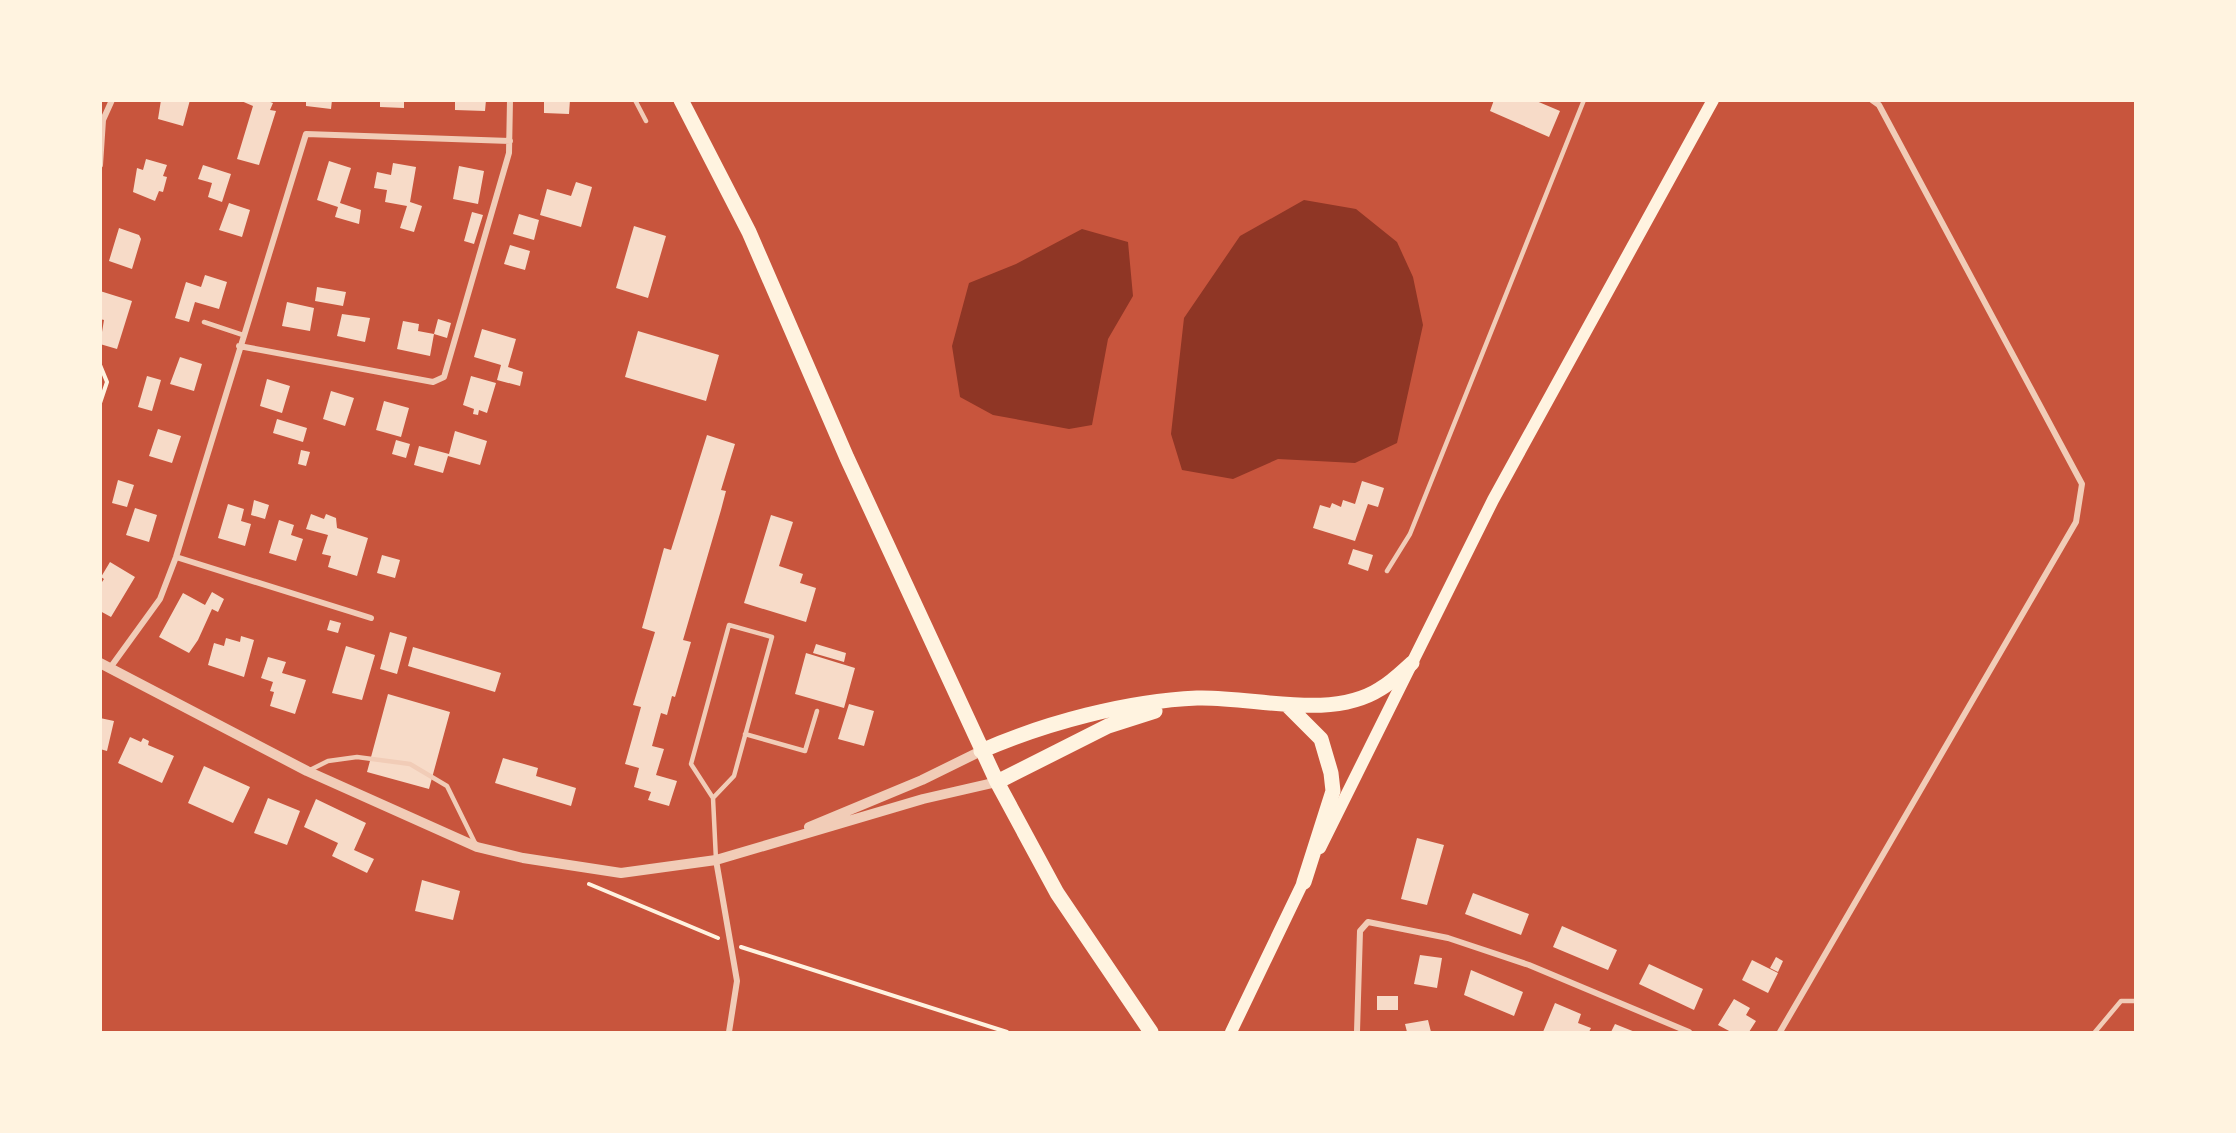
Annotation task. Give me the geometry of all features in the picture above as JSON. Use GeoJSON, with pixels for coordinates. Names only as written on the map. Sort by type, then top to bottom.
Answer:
{"type":"FeatureCollection","features":[{"type":"Feature","properties":{"kind":"main road"},"geometry":{"type":"LineString","coordinates":[[681,100],[749,232],[847,458],[981,751],[1057,892],[1151,1032]]}},
{"type":"Feature","properties":{"kind":"main road"},"geometry":{"type":"LineString","coordinates":[[1231,1032],[1412,663],[1550,393],[1713,100]]}},
{"type":"Feature","properties":{"kind":"main road"},"geometry":{"type":"LineString","coordinates":[[981,751],[1023,732],[1106,711],[1196,698],[1287,705],[1329,703],[1360,698],[1380,689],[1412,663]]}},
{"type":"Feature","properties":{"kind":"main road"},"geometry":{"type":"LineString","coordinates":[[997,782],[1108,726],[1196,698]]}},
{"type":"Feature","properties":{"kind":"main road"},"geometry":{"type":"LineString","coordinates":[[1287,705],[1321,739],[1331,773],[1333,791],[1304,882]]}},
{"type":"Feature","properties":{"kind":"street"},"geometry":{"type":"LineString","coordinates":[[100,165],[102,119],[112,100]]}},
{"type":"Feature","properties":{"kind":"street"},"geometry":{"type":"LineString","coordinates":[[239,346],[433,382],[444,377],[509,153],[510,100]]}},
{"type":"Feature","properties":{"kind":"street"},"geometry":{"type":"LineString","coordinates":[[1780,1032],[2076,522],[2082,484],[1879,105],[1872,100]]}},
{"type":"Feature","properties":{"kind":"street"},"geometry":{"type":"LineString","coordinates":[[510,141],[306,134],[176,557],[160,599],[105,665],[308,771],[477,847],[523,858],[621,873],[716,860],[923,799],[997,782]]}},
{"type":"Feature","properties":{"kind":"street"},"geometry":{"type":"LineString","coordinates":[[176,557],[371,618]]}},
{"type":"Feature","properties":{"kind":"street"},"geometry":{"type":"LineString","coordinates":[[758,848],[922,780],[981,751]]}},
{"type":"Feature","properties":{"kind":"street"},"geometry":{"type":"LineString","coordinates":[[716,860],[737,981],[729,1032]]}},
{"type":"Feature","properties":{"kind":"street"},"geometry":{"type":"LineString","coordinates":[[1357,1032],[1360,931],[1368,922],[1448,938],[1529,965],[1689,1032]]}},
{"type":"Feature","properties":{"kind":"lane"},"geometry":{"type":"LineString","coordinates":[[635,100],[646,121]]}},
{"type":"Feature","properties":{"kind":"lane"},"geometry":{"type":"LineString","coordinates":[[1387,571],[1410,534],[1584,100]]}},
{"type":"Feature","properties":{"kind":"lane"},"geometry":{"type":"LineString","coordinates":[[204,322],[243,335]]}},
{"type":"Feature","properties":{"kind":"lane"},"geometry":{"type":"LineString","coordinates":[[713,798],[734,776],[772,637],[729,625],[691,764],[713,798],[716,860]]}},
{"type":"Feature","properties":{"kind":"lane"},"geometry":{"type":"LineString","coordinates":[[745,734],[805,751],[817,711]]}},
{"type":"Feature","properties":{"kind":"lane"},"geometry":{"type":"LineString","coordinates":[[308,771],[328,761],[357,757],[410,764],[447,786],[477,847]]}},
{"type":"Feature","properties":{"kind":"lane"},"geometry":{"type":"LineString","coordinates":[[2095,1032],[2121,1001],[2136,1001]]}},
{"type":"Feature","properties":{"kind":"path"},"geometry":{"type":"LineString","coordinates":[[100,365],[107,382],[100,403]]}},
{"type":"Feature","properties":{"kind":"shaded area"},"geometry":{"type":"Polygon","coordinates":[[[1304,200],[1356,209],[1397,242],[1413,277],[1423,325],[1397,443],[1355,463],[1278,459],[1233,479],[1182,470],[1171,434],[1184,318],[1240,236],[1304,200]]]}},
{"type":"Feature","properties":{"kind":"shaded area"},"geometry":{"type":"Polygon","coordinates":[[[1082,229],[1128,242],[1133,296],[1108,339],[1092,425],[1069,429],[993,415],[960,397],[952,346],[969,283],[1016,264],[1082,229]]]}},
{"type":"Feature","properties":{"kind":"building"},"geometry":{"type":"Polygon","coordinates":[[[161,100],[190,100],[183,126],[158,119],[161,100]]]}},
{"type":"Feature","properties":{"kind":"building"},"geometry":{"type":"Polygon","coordinates":[[[239,100],[265,100],[273,103],[270,110],[276,111],[259,165],[237,159],[253,106],[239,100]]]}},
{"type":"Feature","properties":{"kind":"building"},"geometry":{"type":"Polygon","coordinates":[[[306,100],[332,100],[331,109],[306,106],[306,100]]]}},
{"type":"Feature","properties":{"kind":"building"},"geometry":{"type":"Polygon","coordinates":[[[380,100],[404,100],[404,108],[380,107],[380,100]]]}},
{"type":"Feature","properties":{"kind":"building"},"geometry":{"type":"Polygon","coordinates":[[[455,100],[486,100],[485,111],[455,110],[455,100]]]}},
{"type":"Feature","properties":{"kind":"building"},"geometry":{"type":"Polygon","coordinates":[[[544,100],[570,100],[569,114],[544,113],[544,100]]]}},
{"type":"Feature","properties":{"kind":"building"},"geometry":{"type":"Polygon","coordinates":[[[1494,100],[1534,100],[1560,111],[1549,137],[1490,111],[1494,100]]]}},
{"type":"Feature","properties":{"kind":"building"},"geometry":{"type":"Polygon","coordinates":[[[146,159],[167,165],[163,176],[167,177],[163,192],[159,191],[155,201],[133,192],[137,168],[143,170],[146,159]]]}},
{"type":"Feature","properties":{"kind":"building"},"geometry":{"type":"Polygon","coordinates":[[[329,161],[351,168],[340,203],[361,210],[359,224],[335,217],[338,207],[317,200],[329,161]]]}},
{"type":"Feature","properties":{"kind":"building"},"geometry":{"type":"Polygon","coordinates":[[[393,163],[416,167],[410,202],[422,206],[414,232],[400,228],[407,206],[385,202],[387,190],[374,188],[377,172],[391,175],[393,163]]]}},
{"type":"Feature","properties":{"kind":"building"},"geometry":{"type":"Polygon","coordinates":[[[203,165],[231,174],[222,202],[208,197],[212,183],[198,179],[203,165]]]}},
{"type":"Feature","properties":{"kind":"building"},"geometry":{"type":"Polygon","coordinates":[[[459,166],[484,171],[478,204],[453,199],[459,166]]]}},
{"type":"Feature","properties":{"kind":"building"},"geometry":{"type":"Polygon","coordinates":[[[576,182],[592,187],[581,227],[540,215],[547,189],[571,196],[576,182]]]}},
{"type":"Feature","properties":{"kind":"building"},"geometry":{"type":"Polygon","coordinates":[[[229,203],[250,210],[242,237],[219,230],[229,203]]]}},
{"type":"Feature","properties":{"kind":"building"},"geometry":{"type":"Polygon","coordinates":[[[472,212],[483,215],[474,244],[464,241],[472,212]]]}},
{"type":"Feature","properties":{"kind":"building"},"geometry":{"type":"Polygon","coordinates":[[[519,214],[539,220],[534,240],[513,234],[519,214]]]}},
{"type":"Feature","properties":{"kind":"building"},"geometry":{"type":"Polygon","coordinates":[[[634,226],[666,236],[648,298],[616,288],[634,226]]]}},
{"type":"Feature","properties":{"kind":"building"},"geometry":{"type":"Polygon","coordinates":[[[119,228],[139,235],[141,239],[132,269],[109,261],[119,228]]]}},
{"type":"Feature","properties":{"kind":"building"},"geometry":{"type":"Polygon","coordinates":[[[510,245],[530,251],[525,270],[504,264],[510,245]]]}},
{"type":"Feature","properties":{"kind":"building"},"geometry":{"type":"Polygon","coordinates":[[[205,275],[227,282],[219,309],[195,302],[189,322],[175,318],[186,282],[201,287],[205,275]]]}},
{"type":"Feature","properties":{"kind":"building"},"geometry":{"type":"Polygon","coordinates":[[[317,287],[346,292],[343,306],[315,301],[317,287]]]}},
{"type":"Feature","properties":{"kind":"building"},"geometry":{"type":"Polygon","coordinates":[[[100,291],[132,301],[117,349],[100,344],[104,320],[100,319],[100,291]]]}},
{"type":"Feature","properties":{"kind":"building"},"geometry":{"type":"Polygon","coordinates":[[[287,302],[314,308],[310,331],[282,326],[287,302]]]}},
{"type":"Feature","properties":{"kind":"building"},"geometry":{"type":"Polygon","coordinates":[[[342,314],[370,318],[365,342],[337,336],[342,314]]]}},
{"type":"Feature","properties":{"kind":"building"},"geometry":{"type":"Polygon","coordinates":[[[438,319],[451,323],[447,338],[434,334],[438,319]]]}},
{"type":"Feature","properties":{"kind":"building"},"geometry":{"type":"Polygon","coordinates":[[[403,321],[419,324],[418,331],[434,334],[430,356],[397,349],[403,321]]]}},
{"type":"Feature","properties":{"kind":"building"},"geometry":{"type":"Polygon","coordinates":[[[482,329],[516,339],[508,367],[523,372],[520,386],[497,380],[501,365],[474,357],[482,329]]]}},
{"type":"Feature","properties":{"kind":"building"},"geometry":{"type":"Polygon","coordinates":[[[638,331],[719,355],[706,401],[625,377],[638,331]]]}},
{"type":"Feature","properties":{"kind":"building"},"geometry":{"type":"Polygon","coordinates":[[[180,357],[202,364],[194,391],[170,384],[180,357]]]}},
{"type":"Feature","properties":{"kind":"building"},"geometry":{"type":"Polygon","coordinates":[[[147,376],[161,380],[152,411],[138,407],[147,376]]]}},
{"type":"Feature","properties":{"kind":"building"},"geometry":{"type":"Polygon","coordinates":[[[471,376],[496,383],[487,413],[479,410],[478,415],[473,414],[474,409],[463,405],[471,376]]]}},
{"type":"Feature","properties":{"kind":"building"},"geometry":{"type":"Polygon","coordinates":[[[267,379],[290,386],[282,413],[260,406],[267,379]]]}},
{"type":"Feature","properties":{"kind":"building"},"geometry":{"type":"Polygon","coordinates":[[[331,391],[354,398],[345,426],[323,419],[331,391]]]}},
{"type":"Feature","properties":{"kind":"building"},"geometry":{"type":"Polygon","coordinates":[[[384,401],[409,408],[401,437],[376,430],[384,401]]]}},
{"type":"Feature","properties":{"kind":"building"},"geometry":{"type":"Polygon","coordinates":[[[277,419],[307,428],[303,442],[273,433],[277,419]]]}},
{"type":"Feature","properties":{"kind":"building"},"geometry":{"type":"Polygon","coordinates":[[[158,429],[181,436],[172,463],[149,456],[158,429]]]}},
{"type":"Feature","properties":{"kind":"building"},"geometry":{"type":"Polygon","coordinates":[[[455,431],[487,441],[480,465],[448,456],[443,473],[414,465],[419,446],[449,454],[455,431]]]}},
{"type":"Feature","properties":{"kind":"building"},"geometry":{"type":"Polygon","coordinates":[[[707,435],[735,444],[721,490],[726,491],[721,510],[683,640],[691,642],[675,697],[672,696],[667,715],[661,713],[652,746],[664,749],[656,775],[677,781],[669,806],[648,800],[651,792],[634,787],[639,768],[625,764],[641,707],[633,705],[655,632],[642,628],[664,548],[671,550],[707,435]]]}},
{"type":"Feature","properties":{"kind":"building"},"geometry":{"type":"Polygon","coordinates":[[[396,440],[410,444],[406,458],[392,454],[396,440]]]}},
{"type":"Feature","properties":{"kind":"building"},"geometry":{"type":"Polygon","coordinates":[[[301,450],[310,452],[306,466],[298,464],[301,450]]]}},
{"type":"Feature","properties":{"kind":"building"},"geometry":{"type":"Polygon","coordinates":[[[118,480],[134,485],[127,507],[112,503],[118,480]]]}},
{"type":"Feature","properties":{"kind":"building"},"geometry":{"type":"Polygon","coordinates":[[[1362,481],[1384,488],[1378,507],[1368,504],[1355,541],[1313,528],[1320,505],[1330,508],[1332,503],[1341,507],[1343,500],[1355,504],[1362,481]]]}},
{"type":"Feature","properties":{"kind":"building"},"geometry":{"type":"Polygon","coordinates":[[[254,500],[269,505],[265,519],[251,515],[254,500]]]}},
{"type":"Feature","properties":{"kind":"building"},"geometry":{"type":"Polygon","coordinates":[[[228,504],[244,509],[241,521],[251,524],[245,546],[218,538],[228,504]]]}},
{"type":"Feature","properties":{"kind":"building"},"geometry":{"type":"Polygon","coordinates":[[[135,508],[157,515],[149,542],[126,535],[135,508]]]}},
{"type":"Feature","properties":{"kind":"building"},"geometry":{"type":"Polygon","coordinates":[[[311,514],[324,519],[326,514],[336,518],[337,528],[368,538],[357,576],[328,567],[331,556],[322,554],[328,535],[306,529],[311,514]]]}},
{"type":"Feature","properties":{"kind":"building"},"geometry":{"type":"Polygon","coordinates":[[[771,515],[793,522],[779,566],[803,574],[800,583],[816,588],[806,622],[744,603],[771,515]]]}},
{"type":"Feature","properties":{"kind":"building"},"geometry":{"type":"Polygon","coordinates":[[[279,520],[294,525],[291,535],[303,539],[296,561],[269,553],[279,520]]]}},
{"type":"Feature","properties":{"kind":"building"},"geometry":{"type":"Polygon","coordinates":[[[1353,549],[1373,555],[1368,571],[1348,564],[1353,549]]]}},
{"type":"Feature","properties":{"kind":"building"},"geometry":{"type":"Polygon","coordinates":[[[382,555],[400,560],[395,578],[377,573],[382,555]]]}},
{"type":"Feature","properties":{"kind":"building"},"geometry":{"type":"Polygon","coordinates":[[[110,562],[135,577],[111,617],[100,611],[100,585],[104,579],[101,577],[110,562]]]}},
{"type":"Feature","properties":{"kind":"building"},"geometry":{"type":"Polygon","coordinates":[[[212,592],[224,599],[218,612],[212,609],[198,640],[189,653],[159,637],[183,593],[205,605],[212,592]]]}},
{"type":"Feature","properties":{"kind":"building"},"geometry":{"type":"Polygon","coordinates":[[[330,620],[341,623],[338,633],[327,630],[330,620]]]}},
{"type":"Feature","properties":{"kind":"building"},"geometry":{"type":"Polygon","coordinates":[[[390,632],[407,637],[397,674],[380,669],[390,632]]]}},
{"type":"Feature","properties":{"kind":"building"},"geometry":{"type":"Polygon","coordinates":[[[241,636],[254,640],[244,677],[208,665],[214,643],[224,646],[226,638],[240,642],[241,636]]]}},
{"type":"Feature","properties":{"kind":"building"},"geometry":{"type":"Polygon","coordinates":[[[816,644],[846,653],[844,662],[813,653],[816,644]]]}},
{"type":"Feature","properties":{"kind":"building"},"geometry":{"type":"Polygon","coordinates":[[[346,646],[375,655],[362,700],[332,693],[346,646]]]}},
{"type":"Feature","properties":{"kind":"building"},"geometry":{"type":"Polygon","coordinates":[[[413,647],[501,673],[495,692],[408,666],[413,647]]]}},
{"type":"Feature","properties":{"kind":"building"},"geometry":{"type":"Polygon","coordinates":[[[806,653],[855,668],[844,708],[795,694],[806,653]]]}},
{"type":"Feature","properties":{"kind":"building"},"geometry":{"type":"Polygon","coordinates":[[[268,657],[286,662],[282,673],[306,680],[295,714],[270,706],[274,692],[270,691],[273,682],[261,678],[268,657]]]}},
{"type":"Feature","properties":{"kind":"building"},"geometry":{"type":"Polygon","coordinates":[[[388,694],[450,712],[429,789],[367,772],[388,694]]]}},
{"type":"Feature","properties":{"kind":"building"},"geometry":{"type":"Polygon","coordinates":[[[849,704],[874,711],[864,746],[838,739],[849,704]]]}},
{"type":"Feature","properties":{"kind":"building"},"geometry":{"type":"Polygon","coordinates":[[[100,718],[114,721],[107,751],[100,749],[100,718]]]}},
{"type":"Feature","properties":{"kind":"building"},"geometry":{"type":"Polygon","coordinates":[[[130,737],[141,742],[143,738],[149,741],[148,745],[174,756],[162,783],[118,763],[130,737]]]}},
{"type":"Feature","properties":{"kind":"building"},"geometry":{"type":"Polygon","coordinates":[[[503,758],[538,768],[536,776],[576,788],[571,806],[495,783],[503,758]]]}},
{"type":"Feature","properties":{"kind":"building"},"geometry":{"type":"Polygon","coordinates":[[[204,766],[250,787],[233,823],[188,803],[204,766]]]}},
{"type":"Feature","properties":{"kind":"building"},"geometry":{"type":"Polygon","coordinates":[[[268,798],[300,811],[287,845],[254,833],[268,798]]]}},
{"type":"Feature","properties":{"kind":"building"},"geometry":{"type":"Polygon","coordinates":[[[316,799],[366,823],[354,850],[374,859],[367,873],[332,856],[338,843],[304,827],[316,799]]]}},
{"type":"Feature","properties":{"kind":"building"},"geometry":{"type":"Polygon","coordinates":[[[1417,838],[1444,845],[1427,905],[1401,899],[1417,838]]]}},
{"type":"Feature","properties":{"kind":"building"},"geometry":{"type":"Polygon","coordinates":[[[422,880],[460,891],[453,920],[415,911],[422,880]]]}},
{"type":"Feature","properties":{"kind":"building"},"geometry":{"type":"Polygon","coordinates":[[[1473,893],[1529,914],[1521,935],[1465,914],[1473,893]]]}},
{"type":"Feature","properties":{"kind":"building"},"geometry":{"type":"Polygon","coordinates":[[[1562,926],[1617,950],[1608,970],[1553,947],[1562,926]]]}},
{"type":"Feature","properties":{"kind":"building"},"geometry":{"type":"Polygon","coordinates":[[[1420,955],[1442,958],[1437,988],[1414,984],[1420,955]]]}},
{"type":"Feature","properties":{"kind":"building"},"geometry":{"type":"Polygon","coordinates":[[[1776,957],[1783,961],[1778,972],[1770,968],[1776,957]]]}},
{"type":"Feature","properties":{"kind":"building"},"geometry":{"type":"Polygon","coordinates":[[[1752,960],[1778,973],[1768,993],[1742,980],[1752,960]]]}},
{"type":"Feature","properties":{"kind":"building"},"geometry":{"type":"Polygon","coordinates":[[[1649,964],[1703,989],[1694,1010],[1639,984],[1649,964]]]}},
{"type":"Feature","properties":{"kind":"building"},"geometry":{"type":"Polygon","coordinates":[[[1471,970],[1523,992],[1514,1016],[1464,995],[1471,970]]]}},
{"type":"Feature","properties":{"kind":"building"},"geometry":{"type":"Polygon","coordinates":[[[1377,996],[1398,996],[1398,1010],[1377,1010],[1377,996]]]}},
{"type":"Feature","properties":{"kind":"building"},"geometry":{"type":"Polygon","coordinates":[[[1734,999],[1750,1008],[1746,1015],[1756,1021],[1749,1032],[1731,1032],[1718,1025],[1734,999]]]}},
{"type":"Feature","properties":{"kind":"building"},"geometry":{"type":"Polygon","coordinates":[[[1555,1003],[1581,1014],[1578,1023],[1591,1028],[1589,1032],[1543,1032],[1555,1003]]]}},
{"type":"Feature","properties":{"kind":"building"},"geometry":{"type":"Polygon","coordinates":[[[1428,1020],[1431,1032],[1407,1032],[1405,1024],[1428,1020]]]}},
{"type":"Feature","properties":{"kind":"building"},"geometry":{"type":"Polygon","coordinates":[[[1615,1024],[1635,1032],[1611,1032],[1615,1024]]]}}]}
